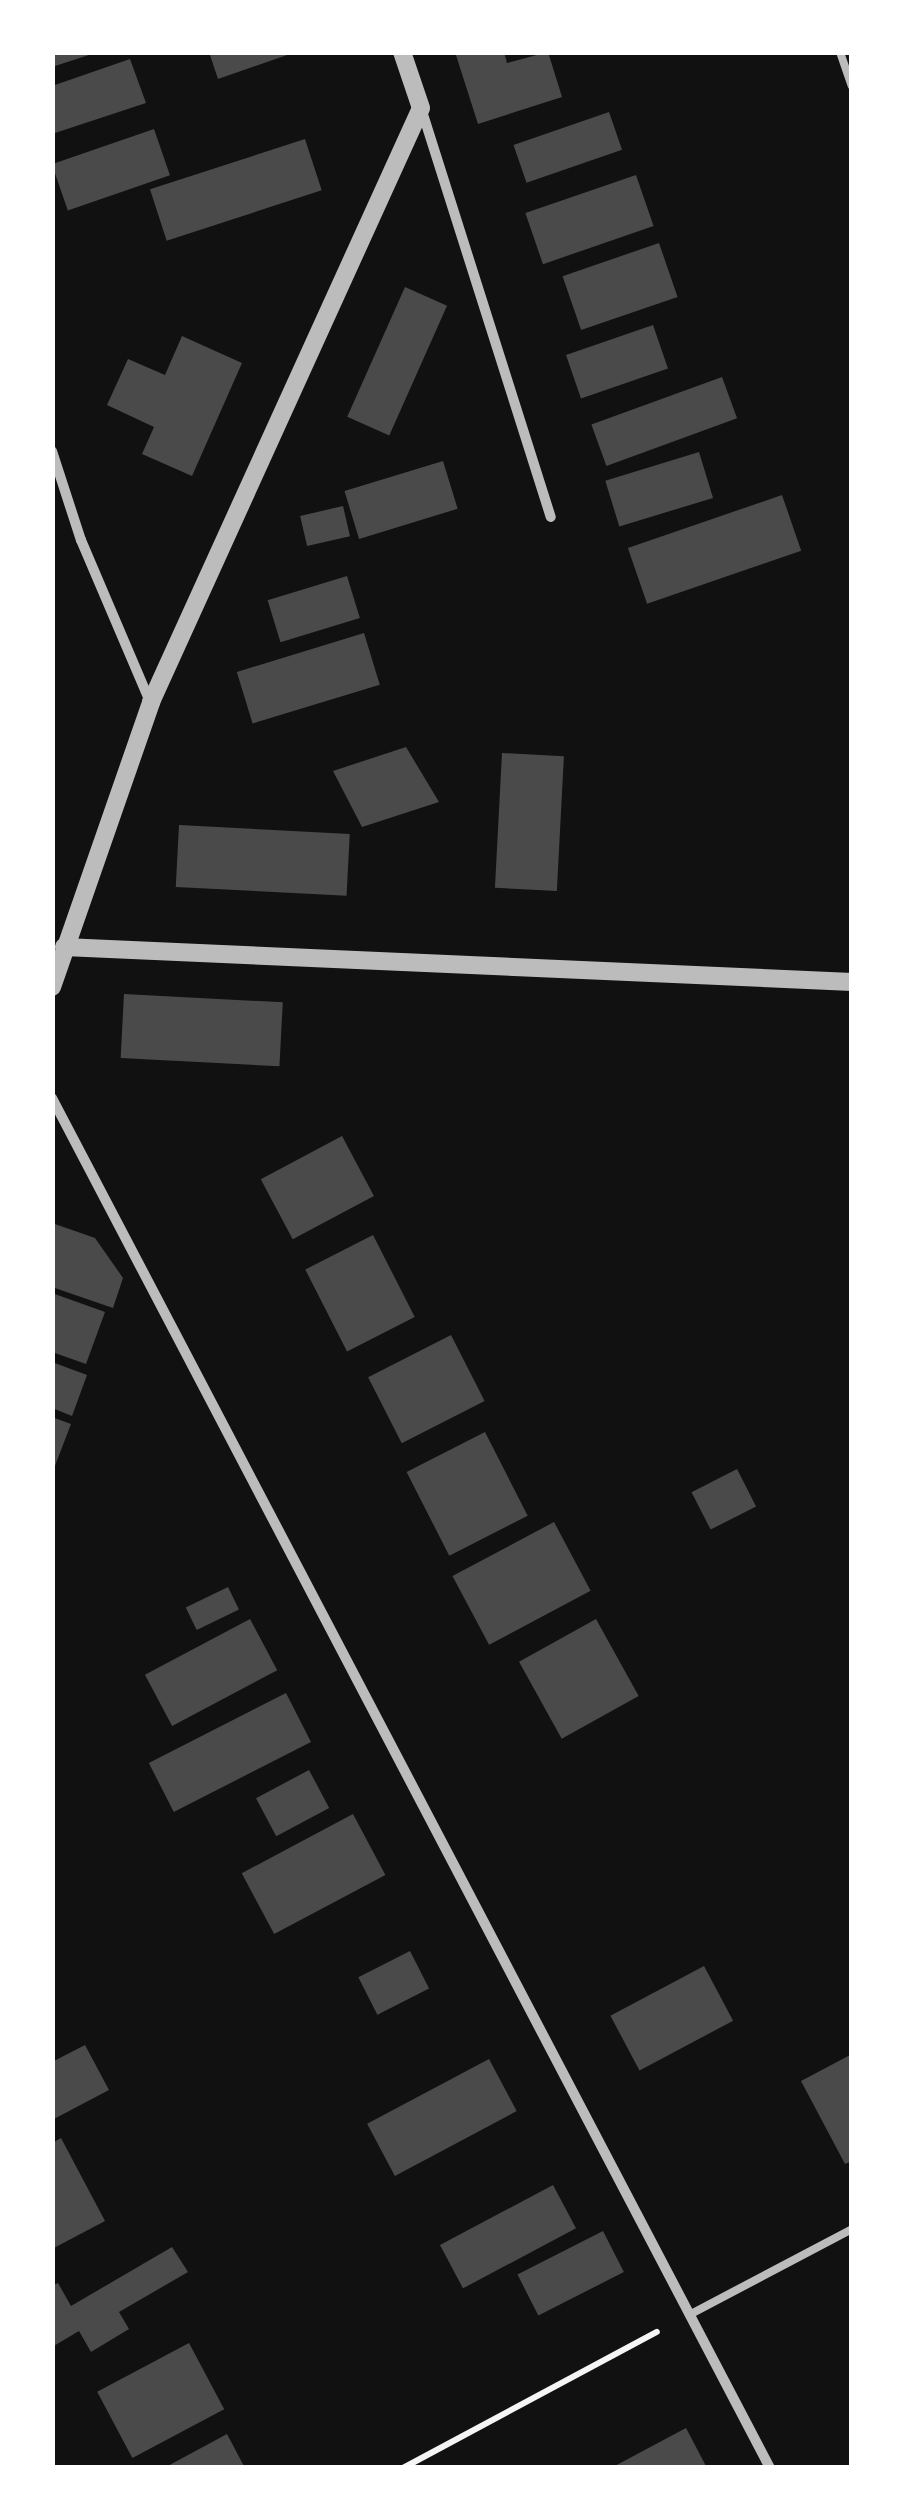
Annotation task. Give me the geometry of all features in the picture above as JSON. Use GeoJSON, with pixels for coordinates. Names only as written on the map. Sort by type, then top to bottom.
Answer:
{"type":"FeatureCollection","features":[{"type":"Feature","properties":{"kind":"street"},"geometry":{"type":"LineString","coordinates":[[402,52],[551,517]]}},
{"type":"Feature","properties":{"kind":"street"},"geometry":{"type":"LineString","coordinates":[[52,987],[150,702],[421,108]]}},
{"type":"Feature","properties":{"kind":"street"},"geometry":{"type":"LineString","coordinates":[[52,451],[81,540],[150,702]]}},
{"type":"Feature","properties":{"kind":"street"},"geometry":{"type":"LineString","coordinates":[[64,946],[852,982]]}},
{"type":"Feature","properties":{"kind":"street"},"geometry":{"type":"LineString","coordinates":[[52,1098],[770,2468]]}},
{"type":"Feature","properties":{"kind":"lane"},"geometry":{"type":"LineString","coordinates":[[840,52],[852,86]]}},
{"type":"Feature","properties":{"kind":"lane"},"geometry":{"type":"LineString","coordinates":[[689,2315],[852,2229]]}},
{"type":"Feature","properties":{"kind":"path"},"geometry":{"type":"LineString","coordinates":[[403,2468],[689,2315]]}},
{"type":"Feature","properties":{"kind":"building"},"geometry":{"type":"Polygon","coordinates":[[[52,52],[94,52],[95,53],[52,67],[52,52]]]}},
{"type":"Feature","properties":{"kind":"building"},"geometry":{"type":"Polygon","coordinates":[[[209,52],[293,52],[293,53],[218,79],[209,52]]]}},
{"type":"Feature","properties":{"kind":"building"},"geometry":{"type":"Polygon","coordinates":[[[455,52],[504,52],[507,63],[548,52],[562,97],[478,124],[455,52]]]}},
{"type":"Feature","properties":{"kind":"building"},"geometry":{"type":"Polygon","coordinates":[[[130,59],[146,103],[52,134],[52,86],[130,59]]]}},
{"type":"Feature","properties":{"kind":"building"},"geometry":{"type":"Polygon","coordinates":[[[609,112],[622,150],[527,183],[514,145],[609,112]]]}},
{"type":"Feature","properties":{"kind":"building"},"geometry":{"type":"Polygon","coordinates":[[[154,129],[170,175],[68,210],[52,164],[154,129]]]}},
{"type":"Feature","properties":{"kind":"building"},"geometry":{"type":"Polygon","coordinates":[[[305,139],[322,190],[167,241],[150,189],[305,139]]]}},
{"type":"Feature","properties":{"kind":"building"},"geometry":{"type":"Polygon","coordinates":[[[636,175],[654,226],[543,264],[525,213],[636,175]]]}},
{"type":"Feature","properties":{"kind":"building"},"geometry":{"type":"Polygon","coordinates":[[[659,243],[678,297],[581,330],[563,276],[659,243]]]}},
{"type":"Feature","properties":{"kind":"building"},"geometry":{"type":"Polygon","coordinates":[[[405,287],[447,306],[389,435],[347,417],[405,287]]]}},
{"type":"Feature","properties":{"kind":"building"},"geometry":{"type":"Polygon","coordinates":[[[653,325],[668,368],[581,398],[566,355],[653,325]]]}},
{"type":"Feature","properties":{"kind":"building"},"geometry":{"type":"Polygon","coordinates":[[[182,336],[242,363],[192,476],[142,454],[154,427],[107,405],[128,359],[165,375],[182,336]]]}},
{"type":"Feature","properties":{"kind":"building"},"geometry":{"type":"Polygon","coordinates":[[[722,377],[737,418],[606,466],[591,425],[722,377]]]}},
{"type":"Feature","properties":{"kind":"building"},"geometry":{"type":"Polygon","coordinates":[[[699,452],[713,498],[619,527],[605,481],[699,452]]]}},
{"type":"Feature","properties":{"kind":"building"},"geometry":{"type":"Polygon","coordinates":[[[443,461],[458,509],[359,539],[345,491],[443,461]]]}},
{"type":"Feature","properties":{"kind":"building"},"geometry":{"type":"Polygon","coordinates":[[[782,495],[801,551],[647,604],[628,548],[782,495]]]}},
{"type":"Feature","properties":{"kind":"building"},"geometry":{"type":"Polygon","coordinates":[[[343,506],[350,536],[307,546],[300,516],[343,506]]]}},
{"type":"Feature","properties":{"kind":"building"},"geometry":{"type":"Polygon","coordinates":[[[347,576],[360,618],[280,642],[268,600],[347,576]]]}},
{"type":"Feature","properties":{"kind":"building"},"geometry":{"type":"Polygon","coordinates":[[[364,633],[380,685],[253,724],[237,672],[364,633]]]}},
{"type":"Feature","properties":{"kind":"building"},"geometry":{"type":"Polygon","coordinates":[[[406,747],[439,802],[362,827],[333,771],[406,747]]]}},
{"type":"Feature","properties":{"kind":"building"},"geometry":{"type":"Polygon","coordinates":[[[502,753],[564,756],[557,891],[495,888],[502,753]]]}},
{"type":"Feature","properties":{"kind":"building"},"geometry":{"type":"Polygon","coordinates":[[[179,825],[350,834],[347,896],[176,887],[179,825]]]}},
{"type":"Feature","properties":{"kind":"building"},"geometry":{"type":"Polygon","coordinates":[[[124,994],[283,1002],[279,1066],[121,1058],[124,994]]]}},
{"type":"Feature","properties":{"kind":"building"},"geometry":{"type":"Polygon","coordinates":[[[342,1136],[374,1196],[293,1239],[261,1179],[342,1136]]]}},
{"type":"Feature","properties":{"kind":"building"},"geometry":{"type":"Polygon","coordinates":[[[52,1223],[95,1238],[123,1278],[113,1308],[52,1287],[52,1223]]]}},
{"type":"Feature","properties":{"kind":"building"},"geometry":{"type":"Polygon","coordinates":[[[373,1235],[415,1317],[347,1351],[305,1270],[373,1235]]]}},
{"type":"Feature","properties":{"kind":"building"},"geometry":{"type":"Polygon","coordinates":[[[52,1293],[105,1312],[86,1364],[52,1352],[52,1293]]]}},
{"type":"Feature","properties":{"kind":"building"},"geometry":{"type":"Polygon","coordinates":[[[451,1335],[485,1401],[402,1443],[368,1377],[451,1335]]]}},
{"type":"Feature","properties":{"kind":"building"},"geometry":{"type":"Polygon","coordinates":[[[52,1362],[87,1375],[72,1416],[52,1408],[52,1362]]]}},
{"type":"Feature","properties":{"kind":"building"},"geometry":{"type":"Polygon","coordinates":[[[52,1417],[71,1424],[53,1471],[52,1471],[52,1417]]]}},
{"type":"Feature","properties":{"kind":"building"},"geometry":{"type":"Polygon","coordinates":[[[485,1432],[528,1516],[449,1556],[407,1472],[485,1432]]]}},
{"type":"Feature","properties":{"kind":"building"},"geometry":{"type":"Polygon","coordinates":[[[737,1469],[756,1506],[711,1530],[692,1492],[737,1469]]]}},
{"type":"Feature","properties":{"kind":"building"},"geometry":{"type":"Polygon","coordinates":[[[554,1522],[591,1591],[489,1645],[452,1576],[554,1522]]]}},
{"type":"Feature","properties":{"kind":"building"},"geometry":{"type":"Polygon","coordinates":[[[228,1587],[239,1609],[197,1630],[186,1608],[228,1587]]]}},
{"type":"Feature","properties":{"kind":"building"},"geometry":{"type":"Polygon","coordinates":[[[250,1619],[277,1670],[172,1726],[145,1675],[250,1619]]]}},
{"type":"Feature","properties":{"kind":"building"},"geometry":{"type":"Polygon","coordinates":[[[596,1619],[639,1696],[562,1739],[519,1662],[596,1619]]]}},
{"type":"Feature","properties":{"kind":"building"},"geometry":{"type":"Polygon","coordinates":[[[286,1693],[311,1742],[174,1812],[149,1763],[286,1693]]]}},
{"type":"Feature","properties":{"kind":"building"},"geometry":{"type":"Polygon","coordinates":[[[309,1770],[329,1808],[276,1836],[256,1798],[309,1770]]]}},
{"type":"Feature","properties":{"kind":"building"},"geometry":{"type":"Polygon","coordinates":[[[353,1814],[385,1875],[274,1934],[242,1873],[353,1814]]]}},
{"type":"Feature","properties":{"kind":"building"},"geometry":{"type":"Polygon","coordinates":[[[410,1951],[429,1988],[377,2015],[358,1977],[410,1951]]]}},
{"type":"Feature","properties":{"kind":"building"},"geometry":{"type":"Polygon","coordinates":[[[704,1966],[733,2021],[640,2071],[610,2016],[704,1966]]]}},
{"type":"Feature","properties":{"kind":"building"},"geometry":{"type":"Polygon","coordinates":[[[85,2045],[109,2090],[52,2120],[52,2062],[85,2045]]]}},
{"type":"Feature","properties":{"kind":"building"},"geometry":{"type":"Polygon","coordinates":[[[852,2054],[852,2161],[845,2164],[801,2081],[852,2054]]]}},
{"type":"Feature","properties":{"kind":"building"},"geometry":{"type":"Polygon","coordinates":[[[489,2059],[517,2111],[395,2176],[367,2124],[489,2059]]]}},
{"type":"Feature","properties":{"kind":"building"},"geometry":{"type":"Polygon","coordinates":[[[61,2138],[105,2221],[52,2249],[52,2143],[61,2138]]]}},
{"type":"Feature","properties":{"kind":"building"},"geometry":{"type":"Polygon","coordinates":[[[553,2185],[576,2228],[463,2288],[440,2245],[553,2185]]]}},
{"type":"Feature","properties":{"kind":"building"},"geometry":{"type":"Polygon","coordinates":[[[603,2231],[624,2272],[538,2316],[517,2275],[603,2231]]]}},
{"type":"Feature","properties":{"kind":"building"},"geometry":{"type":"Polygon","coordinates":[[[172,2247],[188,2272],[119,2312],[129,2329],[91,2352],[79,2331],[52,2347],[52,2286],[58,2283],[71,2306],[172,2247]]]}},
{"type":"Feature","properties":{"kind":"building"},"geometry":{"type":"Polygon","coordinates":[[[189,2343],[224,2409],[132,2458],[97,2392],[189,2343]]]}},
{"type":"Feature","properties":{"kind":"building"},"geometry":{"type":"Polygon","coordinates":[[[686,2428],[707,2468],[611,2468],[686,2428]]]}},
{"type":"Feature","properties":{"kind":"building"},"geometry":{"type":"Polygon","coordinates":[[[227,2434],[245,2468],[164,2468],[227,2434]]]}}]}
